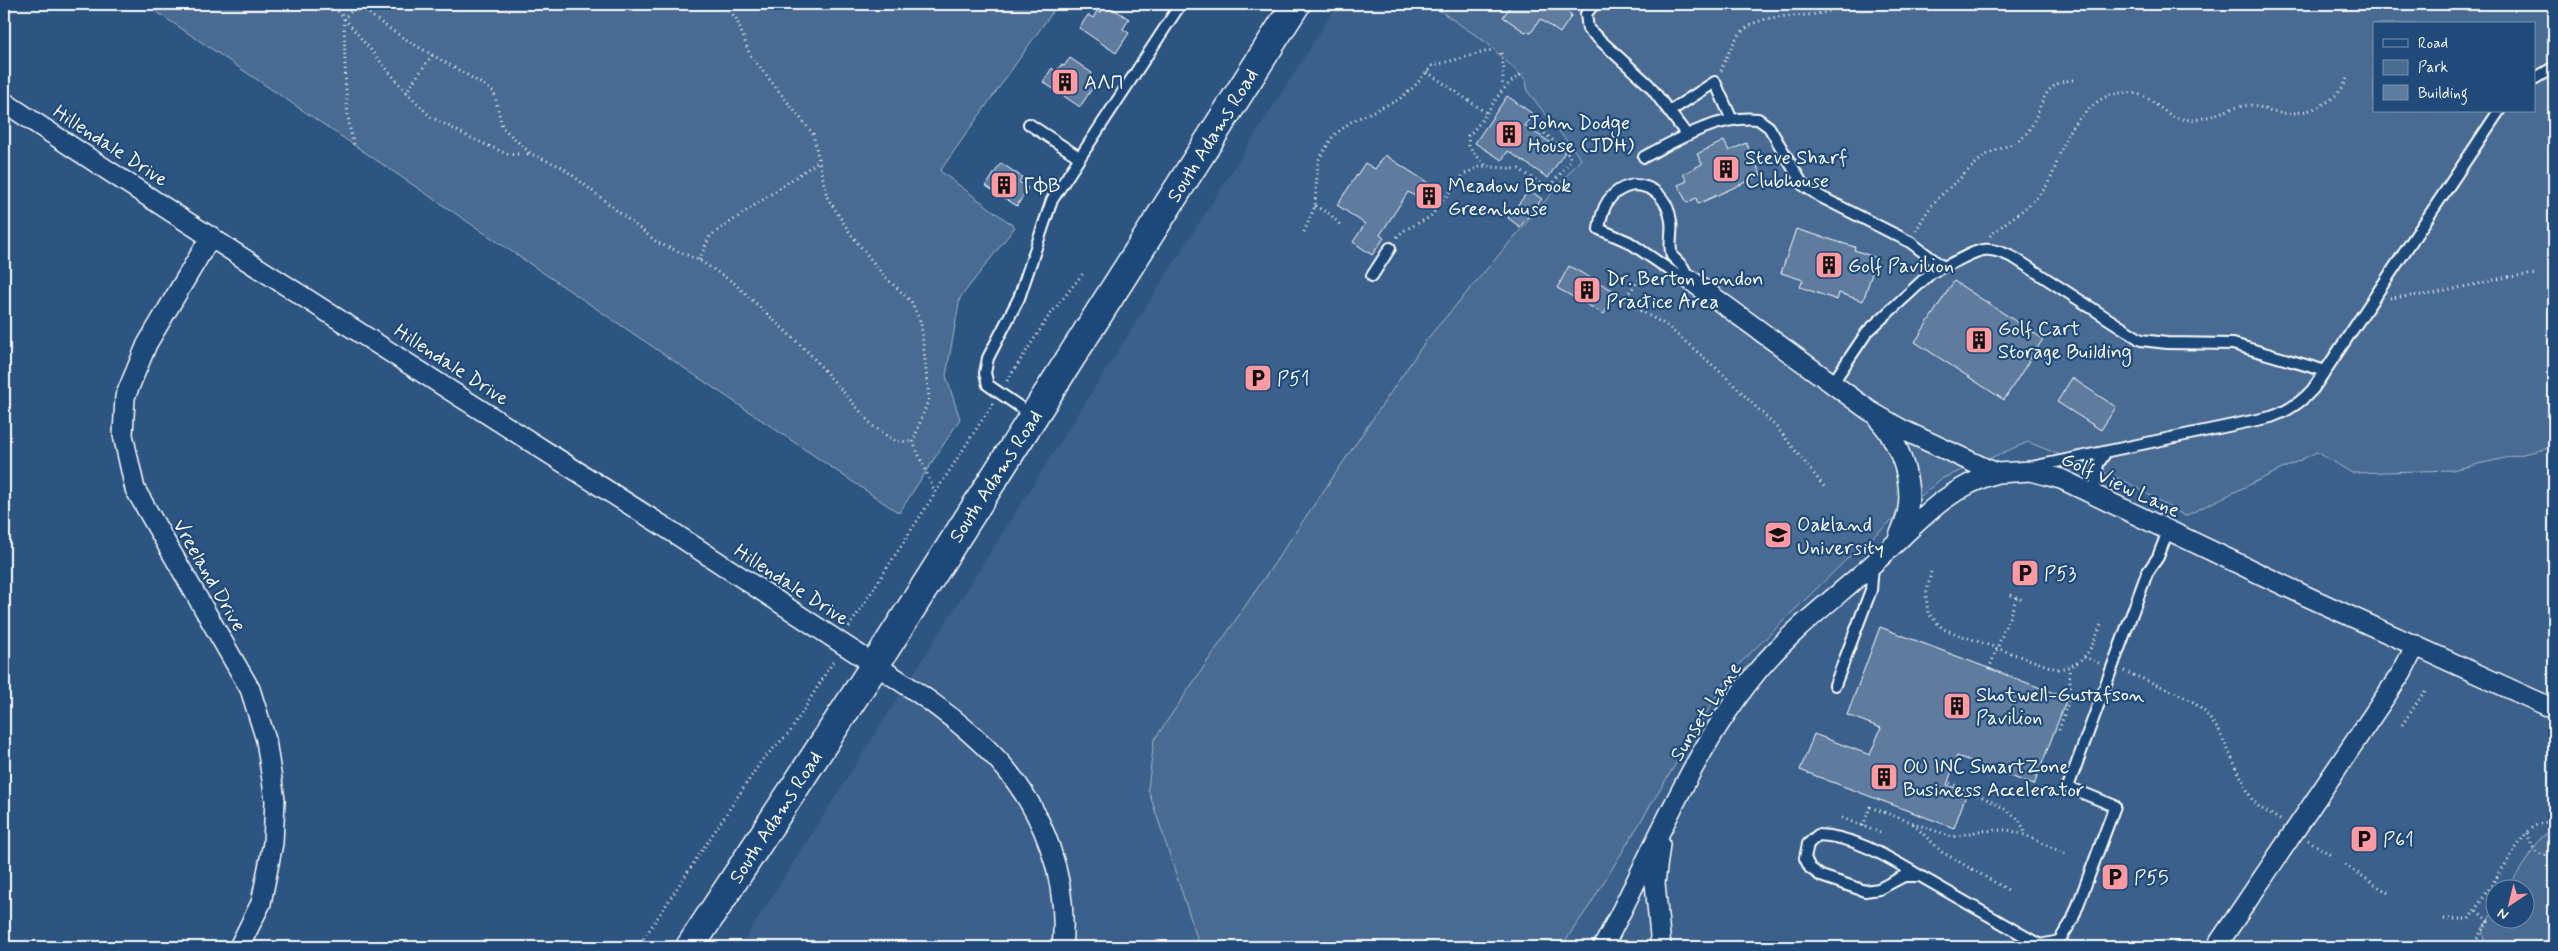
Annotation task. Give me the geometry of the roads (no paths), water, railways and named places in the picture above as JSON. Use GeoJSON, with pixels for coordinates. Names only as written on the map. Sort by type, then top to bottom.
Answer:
{"type":"FeatureCollection","features":[{"type":"Feature","properties":{"kind":"main road","name":"South Adams Road"},"geometry":{"type":"LineString","coordinates":[[690,947],[875,665],[1296,4]]}},
{"type":"Feature","properties":{"kind":"street","name":"Hillendale Drive"},"geometry":{"type":"LineString","coordinates":[[4,102],[875,665],[946,714],[999,761],[1023,793],[1041,826],[1055,864],[1063,910],[1062,947]]}},
{"type":"Feature","properties":{"kind":"street","name":"Vreeland Drive"},"geometry":{"type":"LineString","coordinates":[[210,236],[147,344],[125,397],[124,435],[135,489],[250,689],[266,740],[275,800],[273,843],[261,903],[239,947]]}},
{"type":"Feature","properties":{"kind":"street","name":"Golf View Lane"},"geometry":{"type":"LineString","coordinates":[[1690,280],[1832,384],[1901,430],[2006,472],[2048,474],[2416,645],[2553,704]]}},
{"type":"Feature","properties":{"kind":"street","name":"Sunset Lane"},"geometry":{"type":"LineString","coordinates":[[1870,411],[1895,441],[1905,476],[1907,513],[1898,540]]}},
{"type":"Feature","properties":{"kind":"street","name":"Sunset Lane"},"geometry":{"type":"LineString","coordinates":[[1602,947],[1668,816],[1714,732],[1760,668],[1810,617],[1873,565],[1920,518],[1946,496],[1980,478],[2006,472]]}},
{"type":"Feature","properties":{"kind":"street"},"geometry":{"type":"LineString","coordinates":[[2216,947],[2402,672],[2416,645]]}},
{"type":"Feature","properties":{"kind":"street"},"geometry":{"type":"LineString","coordinates":[[1661,947],[1655,883],[1660,844],[1668,816]]}},
{"type":"Feature","properties":{"kind":"lane"},"geometry":{"type":"LineString","coordinates":[[1594,4],[1586,14],[1588,30],[1649,85],[1687,135]]}},
{"type":"Feature","properties":{"kind":"lane"},"geometry":{"type":"LineString","coordinates":[[1034,416],[991,388],[986,380],[985,367],[1019,298],[1047,211],[1079,157],[1178,8]]}},
{"type":"Feature","properties":{"kind":"lane"},"geometry":{"type":"LineString","coordinates":[[2536,78],[2554,67]]}},
{"type":"Feature","properties":{"kind":"lane"},"geometry":{"type":"LineString","coordinates":[[1670,111],[1715,82],[1732,120]]}},
{"type":"Feature","properties":{"kind":"lane"},"geometry":{"type":"LineString","coordinates":[[2006,472],[2280,414],[2304,399],[2326,371],[2498,112]]}},
{"type":"Feature","properties":{"kind":"lane"},"geometry":{"type":"LineString","coordinates":[[1644,157],[1687,135],[1732,120],[1752,118],[1764,122],[1803,185],[1821,197],[1910,242],[1943,267]]}},
{"type":"Feature","properties":{"kind":"lane"},"geometry":{"type":"LineString","coordinates":[[1029,124],[1079,157]]}},
{"type":"Feature","properties":{"kind":"lane"},"geometry":{"type":"LineString","coordinates":[[1633,185],[1648,187],[1656,191],[1662,198],[1671,221],[1672,256],[1683,267],[1690,280],[1676,275],[1629,242],[1599,229],[1601,215],[1610,197],[1626,186],[1633,185]]}},
{"type":"Feature","properties":{"kind":"lane"},"geometry":{"type":"LineString","coordinates":[[1372,276],[1390,248]]}},
{"type":"Feature","properties":{"kind":"lane"},"geometry":{"type":"LineString","coordinates":[[1832,384],[1867,332],[1931,273],[1976,250],[1999,250],[2016,259],[2141,340],[2167,343],[2234,344],[2326,371]]}},
{"type":"Feature","properties":{"kind":"lane"},"geometry":{"type":"LineString","coordinates":[[2094,494],[2098,464],[2106,452]]}},
{"type":"Feature","properties":{"kind":"lane"},"geometry":{"type":"LineString","coordinates":[[1920,876],[1904,876],[1879,889],[1865,891],[1821,876],[1810,868],[1805,858],[1808,844],[1818,835],[1833,835],[1882,854],[2040,944],[2059,941],[2072,921],[2115,806],[2068,787],[2147,573],[2158,557],[2168,531]]}},
{"type":"Feature","properties":{"kind":"lane"},"geometry":{"type":"LineString","coordinates":[[1835,685],[1871,590],[1873,565]]}},
{"type":"Feature","properties":{"kind":"place","name":"AΛΠ"},"geometry":{"type":"Point","coordinates":[1065,82]}},
{"type":"Feature","properties":{"kind":"place","name":"John Dodge House (JDH)"},"geometry":{"type":"Point","coordinates":[1509,134]}},
{"type":"Feature","properties":{"kind":"place","name":"Steve Sharf Clubhouse"},"geometry":{"type":"Point","coordinates":[1726,169]}},
{"type":"Feature","properties":{"kind":"place","name":"ΓΦB"},"geometry":{"type":"Point","coordinates":[1004,185]}},
{"type":"Feature","properties":{"kind":"place","name":"Meadow Brook Greenhouse"},"geometry":{"type":"Point","coordinates":[1429,196]}},
{"type":"Feature","properties":{"kind":"place","name":"Golf Pavilion"},"geometry":{"type":"Point","coordinates":[1829,265]}},
{"type":"Feature","properties":{"kind":"place","name":"Dr. Berton London Practice Area"},"geometry":{"type":"Point","coordinates":[1587,290]}},
{"type":"Feature","properties":{"kind":"place","name":"Golf Cart Storage Building"},"geometry":{"type":"Point","coordinates":[1979,340]}},
{"type":"Feature","properties":{"kind":"place","name":"P51"},"geometry":{"type":"Point","coordinates":[1258,378]}},
{"type":"Feature","properties":{"kind":"place","name":"Oakland University"},"geometry":{"type":"Point","coordinates":[1778,535]}},
{"type":"Feature","properties":{"kind":"place","name":"P53"},"geometry":{"type":"Point","coordinates":[2025,573]}},
{"type":"Feature","properties":{"kind":"place","name":"Shotwell-Gustafson Pavilion"},"geometry":{"type":"Point","coordinates":[1957,706]}},
{"type":"Feature","properties":{"kind":"place","name":"OU INC SmartZone Business Accelerator"},"geometry":{"type":"Point","coordinates":[1884,777]}},
{"type":"Feature","properties":{"kind":"place","name":"P61"},"geometry":{"type":"Point","coordinates":[2364,839]}},
{"type":"Feature","properties":{"kind":"place","name":"P55"},"geometry":{"type":"Point","coordinates":[2115,877]}}]}
